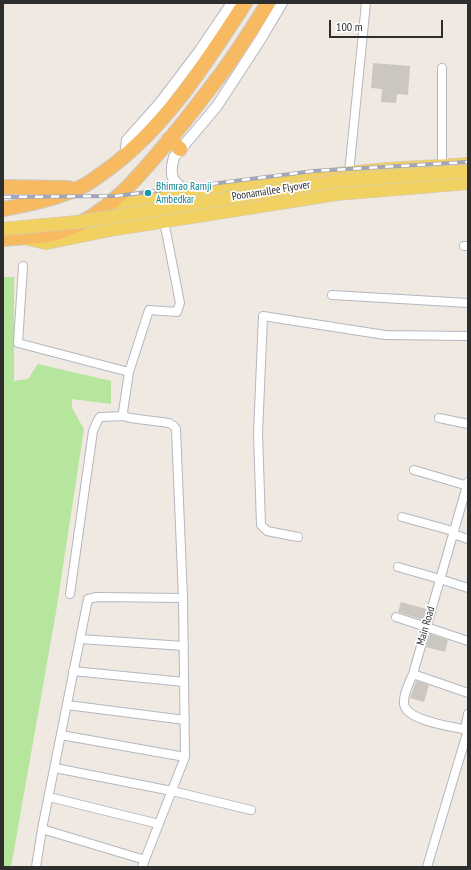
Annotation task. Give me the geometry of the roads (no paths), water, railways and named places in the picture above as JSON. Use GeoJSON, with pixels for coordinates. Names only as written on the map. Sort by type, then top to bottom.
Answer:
{"type":"FeatureCollection","features":[{"type":"Feature","properties":{"kind":"highway"},"geometry":{"type":"LineString","coordinates":[[3,209],[37,202],[79,188],[125,157],[158,125],[175,104],[245,3]]}},
{"type":"Feature","properties":{"kind":"highway"},"geometry":{"type":"LineString","coordinates":[[3,240],[45,235],[62,231],[84,221],[113,201],[143,172],[170,139],[227,66],[268,3]]}},
{"type":"Feature","properties":{"kind":"highway"},"geometry":{"type":"LineString","coordinates":[[170,139],[180,149]]}},
{"type":"Feature","properties":{"kind":"highway"},"geometry":{"type":"LineString","coordinates":[[3,187],[79,188]]}},
{"type":"Feature","properties":{"kind":"main road"},"geometry":{"type":"LineString","coordinates":[[117,229],[116,212],[119,208],[127,204],[191,193],[294,179],[389,169],[468,164]]}},
{"type":"Feature","properties":{"kind":"main road","name":"Poonamallee Flyover"},"geometry":{"type":"LineString","coordinates":[[3,229],[78,222],[336,181],[468,171]]}},
{"type":"Feature","properties":{"kind":"main road"},"geometry":{"type":"LineString","coordinates":[[22,237],[46,243],[164,221],[336,194],[468,183]]}},
{"type":"Feature","properties":{"kind":"street"},"geometry":{"type":"LineString","coordinates":[[125,157],[127,140],[160,103],[198,53],[232,3]]}},
{"type":"Feature","properties":{"kind":"street"},"geometry":{"type":"LineString","coordinates":[[191,193],[175,183],[172,176],[174,157],[217,106],[282,3]]}},
{"type":"Feature","properties":{"kind":"street"},"geometry":{"type":"LineString","coordinates":[[349,173],[366,3]]}},
{"type":"Feature","properties":{"kind":"street"},"geometry":{"type":"LineString","coordinates":[[442,68],[442,166]]}},
{"type":"Feature","properties":{"kind":"street"},"geometry":{"type":"LineString","coordinates":[[124,416],[123,412],[129,372],[149,310],[177,312],[180,303],[164,221]]}},
{"type":"Feature","properties":{"kind":"street"},"geometry":{"type":"LineString","coordinates":[[23,266],[18,343],[129,372]]}},
{"type":"Feature","properties":{"kind":"street"},"geometry":{"type":"LineString","coordinates":[[332,294],[468,303]]}},
{"type":"Feature","properties":{"kind":"street"},"geometry":{"type":"LineString","coordinates":[[298,537],[267,530],[260,525],[258,433],[263,316],[385,335],[468,336]]}},
{"type":"Feature","properties":{"kind":"street"},"geometry":{"type":"LineString","coordinates":[[42,828],[144,863],[185,757],[183,598],[176,429],[169,423],[124,416],[100,417],[98,420],[93,431],[70,594]]}},
{"type":"Feature","properties":{"kind":"street"},"geometry":{"type":"LineString","coordinates":[[439,418],[468,424]]}},
{"type":"Feature","properties":{"kind":"street"},"geometry":{"type":"LineString","coordinates":[[414,470],[468,484]]}},
{"type":"Feature","properties":{"kind":"street","name":"Main Road"},"geometry":{"type":"LineString","coordinates":[[467,730],[419,719],[407,712],[404,705],[405,695],[413,674],[468,484]]}},
{"type":"Feature","properties":{"kind":"street"},"geometry":{"type":"LineString","coordinates":[[402,516],[453,532],[468,539]]}},
{"type":"Feature","properties":{"kind":"street"},"geometry":{"type":"LineString","coordinates":[[398,567],[468,588]]}},
{"type":"Feature","properties":{"kind":"street"},"geometry":{"type":"LineString","coordinates":[[37,867],[42,828],[88,599],[97,597],[183,598]]}},
{"type":"Feature","properties":{"kind":"street"},"geometry":{"type":"LineString","coordinates":[[396,617],[468,641]]}},
{"type":"Feature","properties":{"kind":"street"},"geometry":{"type":"LineString","coordinates":[[80,639],[184,646]]}},
{"type":"Feature","properties":{"kind":"street"},"geometry":{"type":"LineString","coordinates":[[73,671],[184,682]]}},
{"type":"Feature","properties":{"kind":"street"},"geometry":{"type":"LineString","coordinates":[[413,674],[468,693]]}},
{"type":"Feature","properties":{"kind":"street"},"geometry":{"type":"LineString","coordinates":[[67,705],[185,720]]}},
{"type":"Feature","properties":{"kind":"street"},"geometry":{"type":"LineString","coordinates":[[428,867],[467,730],[468,714]]}},
{"type":"Feature","properties":{"kind":"street"},"geometry":{"type":"LineString","coordinates":[[61,735],[185,757]]}},
{"type":"Feature","properties":{"kind":"street"},"geometry":{"type":"LineString","coordinates":[[55,768],[251,810]]}},
{"type":"Feature","properties":{"kind":"street"},"geometry":{"type":"LineString","coordinates":[[49,797],[159,824]]}},
{"type":"Feature","properties":{"kind":"railway"},"geometry":{"type":"LineString","coordinates":[[3,197],[116,196],[314,171],[468,162]]}},
{"type":"Feature","properties":{"kind":"railway"},"geometry":{"type":"LineString","coordinates":[[440,169],[468,168]]}},
{"type":"Feature","properties":{"kind":"place","name":"Bhimrao Ramji Ambedkar"},"geometry":{"type":"Point","coordinates":[148,193]}}]}
